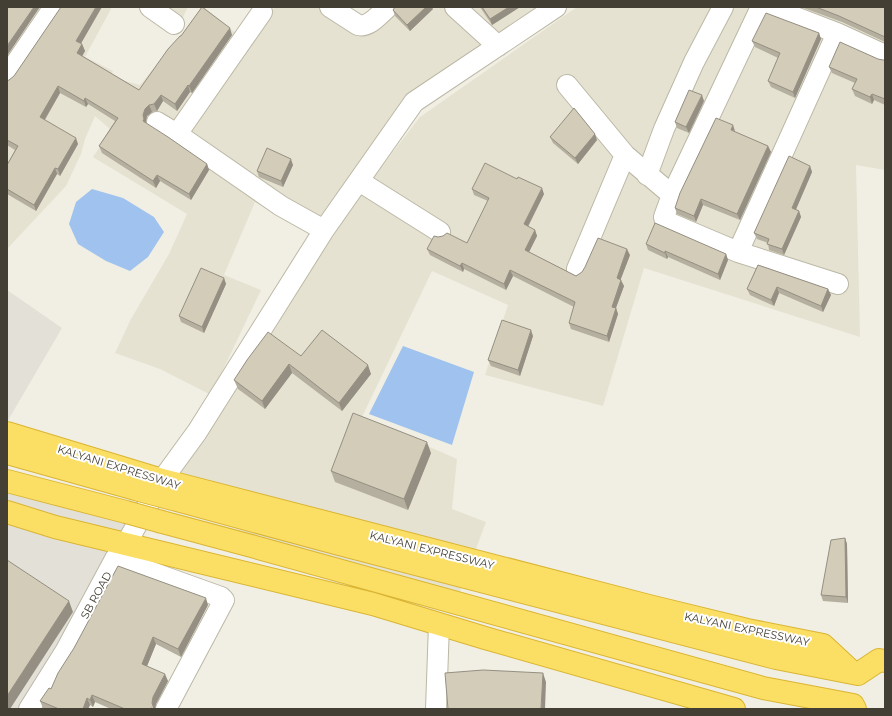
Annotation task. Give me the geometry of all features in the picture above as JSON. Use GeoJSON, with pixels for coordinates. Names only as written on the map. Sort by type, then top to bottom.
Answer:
{"type":"FeatureCollection","features":[{"type":"Feature","properties":{"kind":"highway","name":"KALYANI EXPRESSWAY"},"geometry":{"type":"LineString","coordinates":[[7,433],[162,480],[657,608],[747,630],[823,645],[855,673]]}},
{"type":"Feature","properties":{"kind":"highway"},"geometry":{"type":"LineString","coordinates":[[7,453],[339,544],[776,658],[855,673],[879,660],[885,660]]}},
{"type":"Feature","properties":{"kind":"highway"},"geometry":{"type":"LineString","coordinates":[[7,481],[255,546],[763,688],[846,707]]}},
{"type":"Feature","properties":{"kind":"highway"},"geometry":{"type":"LineString","coordinates":[[7,512],[55,527],[121,552],[373,604],[734,709]]}},
{"type":"Feature","properties":{"kind":"street"},"geometry":{"type":"LineString","coordinates":[[7,76],[54,7]]}},
{"type":"Feature","properties":{"kind":"street"},"geometry":{"type":"LineString","coordinates":[[150,7],[174,24]]}},
{"type":"Feature","properties":{"kind":"street"},"geometry":{"type":"LineString","coordinates":[[330,7],[362,26],[367,25],[388,7]]}},
{"type":"Feature","properties":{"kind":"street","name":"SB ROAD"},"geometry":{"type":"LineString","coordinates":[[34,707],[162,480],[196,432],[324,230],[414,102],[556,7]]}},
{"type":"Feature","properties":{"kind":"street"},"geometry":{"type":"LineString","coordinates":[[647,175],[664,129],[694,62],[723,7]]}},
{"type":"Feature","properties":{"kind":"street"},"geometry":{"type":"LineString","coordinates":[[761,7],[672,195],[664,217],[665,221],[738,252],[838,284]]}},
{"type":"Feature","properties":{"kind":"street"},"geometry":{"type":"LineString","coordinates":[[769,7],[806,20],[885,55]]}},
{"type":"Feature","properties":{"kind":"street"},"geometry":{"type":"LineString","coordinates":[[458,8],[498,46]]}},
{"type":"Feature","properties":{"kind":"street"},"geometry":{"type":"LineString","coordinates":[[177,134],[262,12]]}},
{"type":"Feature","properties":{"kind":"street"},"geometry":{"type":"LineString","coordinates":[[738,252],[837,33]]}},
{"type":"Feature","properties":{"kind":"street"},"geometry":{"type":"LineString","coordinates":[[567,86],[625,155],[672,195]]}},
{"type":"Feature","properties":{"kind":"street"},"geometry":{"type":"LineString","coordinates":[[157,122],[177,134],[281,206],[324,230]]}},
{"type":"Feature","properties":{"kind":"street"},"geometry":{"type":"LineString","coordinates":[[577,269],[625,155]]}},
{"type":"Feature","properties":{"kind":"street"},"geometry":{"type":"LineString","coordinates":[[359,181],[440,232]]}},
{"type":"Feature","properties":{"kind":"street"},"geometry":{"type":"LineString","coordinates":[[121,552],[222,597],[224,600],[166,709]]}},
{"type":"Feature","properties":{"kind":"street"},"geometry":{"type":"LineString","coordinates":[[436,709],[439,624]]}},
{"type":"Feature","properties":{"kind":"shaded area"},"geometry":{"type":"Polygon","coordinates":[[[59,7],[112,7],[85,57],[113,71],[102,97],[114,78],[140,85],[204,7],[249,44],[275,7],[318,7],[370,34],[394,7],[457,7],[491,44],[409,97],[317,233],[255,202],[224,275],[261,290],[211,395],[160,369],[115,353],[131,319],[169,254],[187,214],[93,157],[111,130],[95,116],[85,139],[81,154],[66,186],[7,249],[7,87],[59,7]]]}},
{"type":"Feature","properties":{"kind":"shaded area"},"geometry":{"type":"Polygon","coordinates":[[[160,7],[188,7],[181,21],[160,7]]]}},
{"type":"Feature","properties":{"kind":"shaded area"},"geometry":{"type":"Polygon","coordinates":[[[466,7],[542,7],[498,37],[466,7]]]}},
{"type":"Feature","properties":{"kind":"shaded area"},"geometry":{"type":"Polygon","coordinates":[[[577,7],[885,7],[885,170],[856,165],[860,337],[644,268],[603,406],[485,375],[508,305],[432,271],[362,417],[457,459],[452,509],[486,522],[456,602],[158,502],[321,245],[420,117],[577,7]]]}},
{"type":"Feature","properties":{"kind":"shaded area"},"geometry":{"type":"Polygon","coordinates":[[[7,290],[62,328],[7,422],[7,290]]]}},
{"type":"Feature","properties":{"kind":"shaded area"},"geometry":{"type":"Polygon","coordinates":[[[7,477],[131,516],[23,709],[7,709],[7,477]]]}},
{"type":"Feature","properties":{"kind":"water"},"geometry":{"type":"Polygon","coordinates":[[[92,189],[123,198],[154,217],[164,232],[148,257],[130,271],[106,261],[78,244],[69,224],[76,202],[92,189]]]}},
{"type":"Feature","properties":{"kind":"water"},"geometry":{"type":"Polygon","coordinates":[[[403,346],[474,372],[452,445],[369,414],[403,346]]]}},
{"type":"Feature","properties":{"kind":"building"},"geometry":{"type":"Polygon","coordinates":[[[7,7],[34,7],[7,46],[7,7]]]}},
{"type":"Feature","properties":{"kind":"building"},"geometry":{"type":"Polygon","coordinates":[[[61,7],[96,7],[76,41],[82,44],[77,53],[139,90],[168,49],[181,36],[202,7],[230,28],[175,104],[161,95],[154,104],[149,105],[145,109],[143,115],[143,121],[207,164],[189,194],[157,175],[153,181],[99,146],[118,118],[85,98],[84,101],[58,86],[40,117],[76,138],[58,169],[55,168],[34,205],[7,189],[7,165],[18,146],[7,140],[7,81],[14,76],[61,7]]]}},
{"type":"Feature","properties":{"kind":"building"},"geometry":{"type":"Polygon","coordinates":[[[395,7],[426,7],[407,25],[393,10],[395,7]]]}},
{"type":"Feature","properties":{"kind":"building"},"geometry":{"type":"Polygon","coordinates":[[[482,7],[509,7],[490,19],[482,7]]]}},
{"type":"Feature","properties":{"kind":"building"},"geometry":{"type":"Polygon","coordinates":[[[816,7],[885,7],[885,37],[839,16],[816,7]]]}},
{"type":"Feature","properties":{"kind":"building"},"geometry":{"type":"Polygon","coordinates":[[[766,13],[819,33],[793,92],[768,81],[780,53],[752,41],[766,13]]]}},
{"type":"Feature","properties":{"kind":"building"},"geometry":{"type":"Polygon","coordinates":[[[840,42],[878,59],[885,60],[885,99],[872,94],[870,97],[852,89],[857,79],[829,67],[840,42]]]}},
{"type":"Feature","properties":{"kind":"building"},"geometry":{"type":"Polygon","coordinates":[[[689,90],[702,95],[686,127],[675,122],[689,90]]]}},
{"type":"Feature","properties":{"kind":"building"},"geometry":{"type":"Polygon","coordinates":[[[574,108],[595,134],[575,158],[550,137],[574,108]]]}},
{"type":"Feature","properties":{"kind":"building"},"geometry":{"type":"Polygon","coordinates":[[[716,118],[733,125],[731,130],[768,146],[737,214],[701,199],[694,216],[675,208],[680,193],[716,118]]]}},
{"type":"Feature","properties":{"kind":"building"},"geometry":{"type":"Polygon","coordinates":[[[267,148],[291,159],[281,181],[257,171],[267,148]]]}},
{"type":"Feature","properties":{"kind":"building"},"geometry":{"type":"Polygon","coordinates":[[[789,156],[810,166],[792,208],[799,211],[782,249],[767,244],[769,239],[754,233],[789,156]]]}},
{"type":"Feature","properties":{"kind":"building"},"geometry":{"type":"Polygon","coordinates":[[[485,163],[517,179],[518,177],[542,188],[524,224],[535,230],[525,250],[576,276],[582,272],[585,267],[598,238],[627,249],[617,278],[621,280],[612,307],[616,308],[607,336],[569,323],[575,302],[510,270],[504,284],[462,263],[460,266],[427,249],[434,236],[443,236],[447,233],[467,243],[489,198],[472,189],[485,163]]]}},
{"type":"Feature","properties":{"kind":"building"},"geometry":{"type":"Polygon","coordinates":[[[655,223],[726,254],[718,274],[646,244],[655,223]]]}},
{"type":"Feature","properties":{"kind":"building"},"geometry":{"type":"Polygon","coordinates":[[[758,265],[828,289],[821,306],[777,287],[771,300],[747,289],[758,265]]]}},
{"type":"Feature","properties":{"kind":"building"},"geometry":{"type":"Polygon","coordinates":[[[201,268],[224,278],[202,327],[179,316],[201,268]]]}},
{"type":"Feature","properties":{"kind":"building"},"geometry":{"type":"Polygon","coordinates":[[[502,320],[531,330],[518,370],[488,360],[502,320]]]}},
{"type":"Feature","properties":{"kind":"building"},"geometry":{"type":"Polygon","coordinates":[[[322,330],[368,365],[339,403],[289,364],[262,401],[234,380],[268,332],[301,356],[322,330]]]}},
{"type":"Feature","properties":{"kind":"building"},"geometry":{"type":"Polygon","coordinates":[[[353,413],[427,442],[404,499],[331,471],[353,413]]]}},
{"type":"Feature","properties":{"kind":"building"},"geometry":{"type":"Polygon","coordinates":[[[845,538],[846,597],[821,595],[831,540],[845,538]]]}},
{"type":"Feature","properties":{"kind":"building"},"geometry":{"type":"Polygon","coordinates":[[[7,560],[69,601],[7,696],[7,560]]]}},
{"type":"Feature","properties":{"kind":"building"},"geometry":{"type":"Polygon","coordinates":[[[118,566],[206,598],[178,649],[153,637],[142,664],[165,674],[153,697],[152,703],[154,709],[125,709],[92,695],[90,700],[87,698],[83,709],[59,709],[40,701],[49,688],[51,689],[58,673],[74,648],[118,566]]]}},
{"type":"Feature","properties":{"kind":"building"},"geometry":{"type":"Polygon","coordinates":[[[483,670],[543,673],[541,709],[448,709],[445,673],[483,670]]]}}]}
